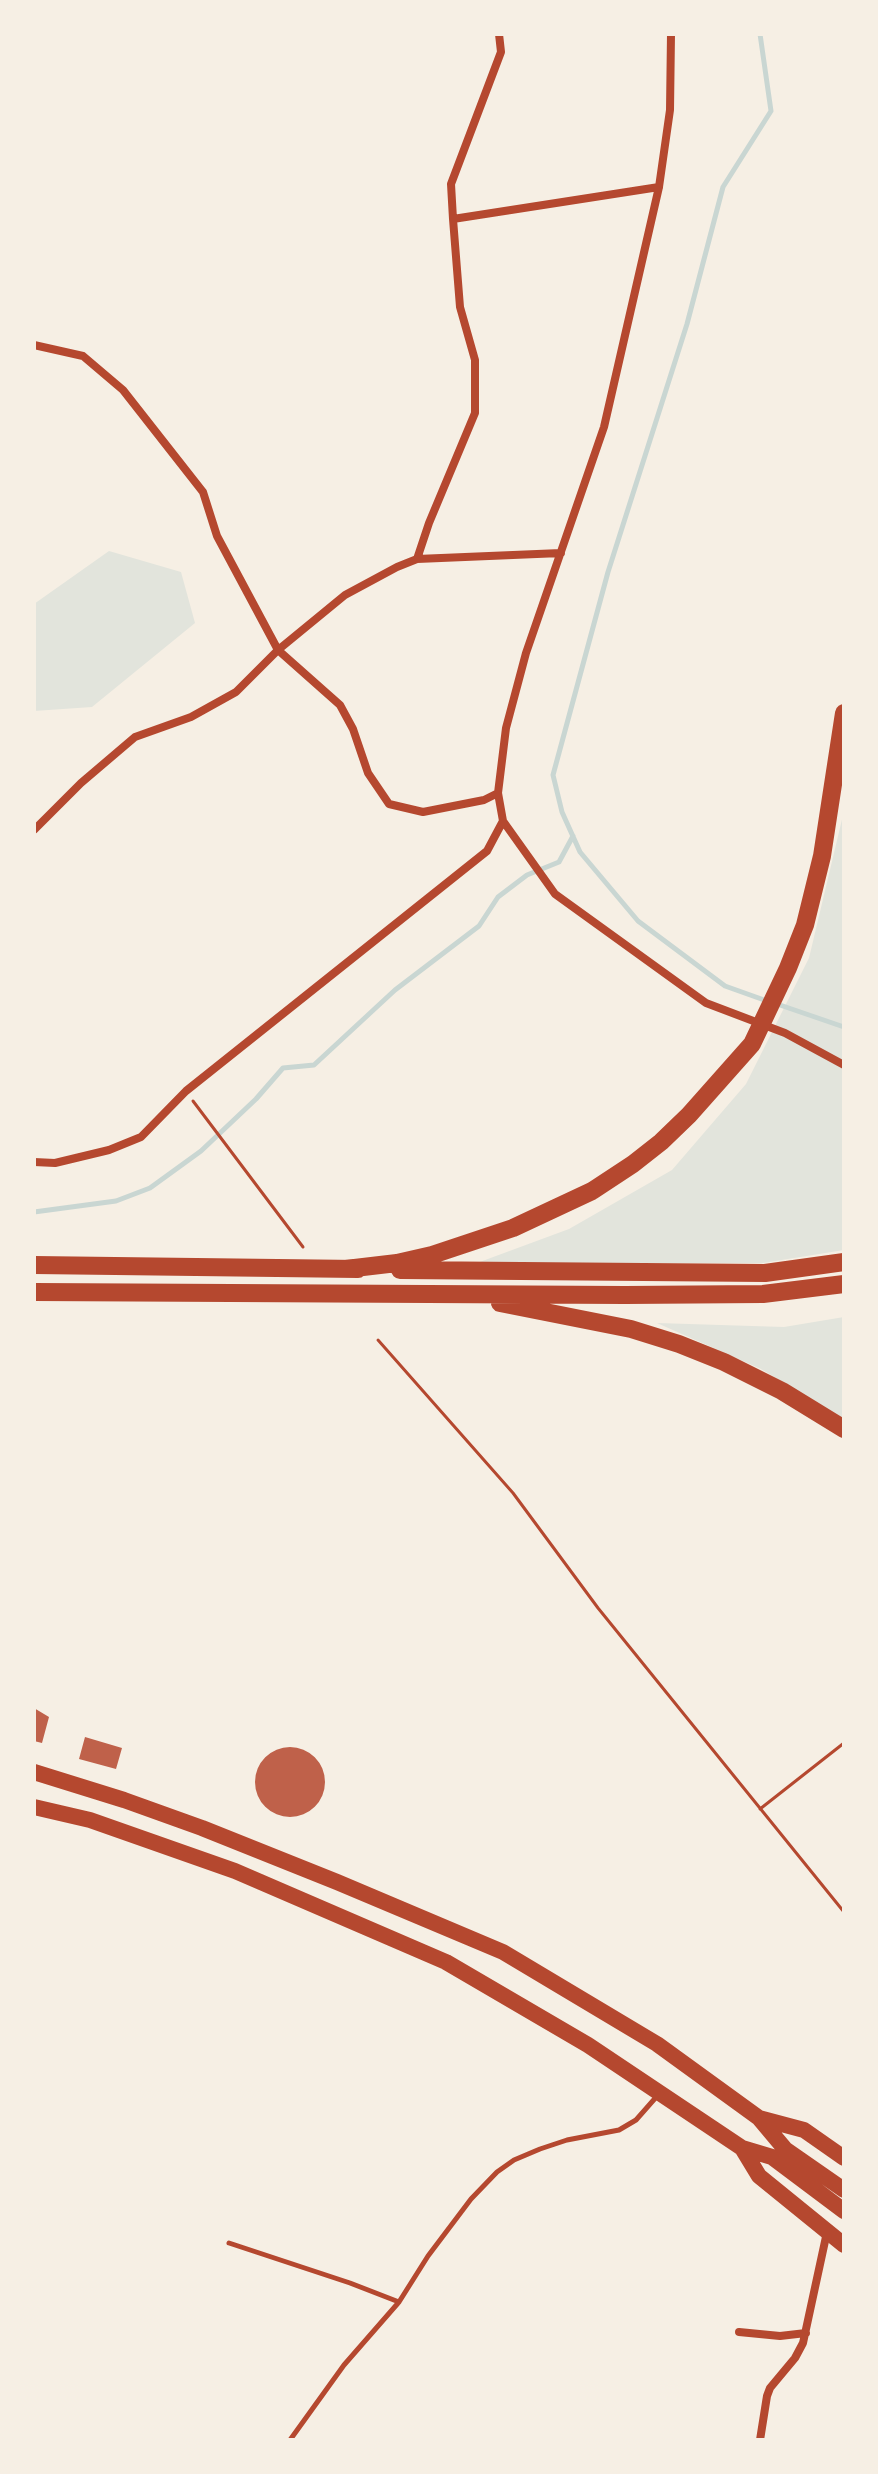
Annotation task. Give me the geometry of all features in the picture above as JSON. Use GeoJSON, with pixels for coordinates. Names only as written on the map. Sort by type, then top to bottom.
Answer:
{"type":"FeatureCollection","features":[{"type":"Feature","properties":{"kind":"highway"},"geometry":{"type":"LineString","coordinates":[[346,1269],[397,1263],[474,1243],[513,1228],[592,1191],[633,1164],[689,1115],[752,1044],[805,925],[822,856],[844,713]]}},
{"type":"Feature","properties":{"kind":"highway"},"geometry":{"type":"LineString","coordinates":[[34,1265],[765,1273],[844,1262]]}},
{"type":"Feature","properties":{"kind":"highway"},"geometry":{"type":"LineString","coordinates":[[34,1292],[763,1294],[844,1284]]}},
{"type":"Feature","properties":{"kind":"highway"},"geometry":{"type":"LineString","coordinates":[[426,1294],[551,1312],[631,1329],[679,1344],[782,1391],[844,1429]]}},
{"type":"Feature","properties":{"kind":"main road"},"geometry":{"type":"LineString","coordinates":[[34,1772],[202,1828],[503,1952],[657,2044],[759,2118],[785,2149],[844,2190]]}},
{"type":"Feature","properties":{"kind":"main road"},"geometry":{"type":"LineString","coordinates":[[34,1807],[90,1820],[235,1871],[446,1962],[588,2045],[742,2148],[772,2157],[844,2211]]}},
{"type":"Feature","properties":{"kind":"main road"},"geometry":{"type":"LineString","coordinates":[[759,2118],[804,2130],[844,2158]]}},
{"type":"Feature","properties":{"kind":"main road"},"geometry":{"type":"LineString","coordinates":[[742,2148],[759,2176],[844,2245]]}},
{"type":"Feature","properties":{"kind":"street"},"geometry":{"type":"LineString","coordinates":[[417,559],[475,413],[475,360],[460,307],[451,184],[501,52],[499,34]]}},
{"type":"Feature","properties":{"kind":"street"},"geometry":{"type":"LineString","coordinates":[[671,34],[670,110],[659,187],[604,427],[526,653],[506,728],[498,793],[503,821],[555,894],[706,1003],[785,1033],[844,1065]]}},
{"type":"Feature","properties":{"kind":"street"},"geometry":{"type":"LineString","coordinates":[[453,219],[659,187]]}},
{"type":"Feature","properties":{"kind":"street"},"geometry":{"type":"LineString","coordinates":[[34,345],[83,356],[123,390],[203,492],[217,536],[278,650],[340,705],[353,729],[368,773],[389,804],[423,812],[484,800],[498,793]]}},
{"type":"Feature","properties":{"kind":"street"},"geometry":{"type":"LineString","coordinates":[[34,830],[81,783],[135,737],[191,717],[236,692],[278,650],[345,595],[417,559],[561,553]]}},
{"type":"Feature","properties":{"kind":"street"},"geometry":{"type":"LineString","coordinates":[[34,1162],[55,1163],[109,1150],[141,1137],[186,1091],[487,851],[503,821]]}},
{"type":"Feature","properties":{"kind":"street"},"geometry":{"type":"LineString","coordinates":[[760,2440],[770,2388],[795,2358],[803,2343],[827,2232]]}},
{"type":"Feature","properties":{"kind":"street"},"geometry":{"type":"LineString","coordinates":[[739,2332],[780,2336],[806,2333]]}},
{"type":"Feature","properties":{"kind":"lane"},"geometry":{"type":"LineString","coordinates":[[290,2440],[344,2365],[399,2302],[428,2256],[471,2199],[497,2172],[514,2160],[540,2149],[567,2140],[619,2130],[636,2120],[660,2093]]}},
{"type":"Feature","properties":{"kind":"lane"},"geometry":{"type":"LineString","coordinates":[[229,2243],[399,2302]]}},
{"type":"Feature","properties":{"kind":"path"},"geometry":{"type":"LineString","coordinates":[[196,1105],[303,1247]]}},
{"type":"Feature","properties":{"kind":"path"},"geometry":{"type":"LineString","coordinates":[[378,1340],[513,1493],[598,1608],[844,1912]]}},
{"type":"Feature","properties":{"kind":"path"},"geometry":{"type":"LineString","coordinates":[[760,1809],[844,1743]]}},
{"type":"Feature","properties":{"kind":"shaded area"},"geometry":{"type":"Polygon","coordinates":[[[109,551],[181,572],[195,623],[92,707],[34,711],[34,604],[109,551]]]}},
{"type":"Feature","properties":{"kind":"shaded area"},"geometry":{"type":"Polygon","coordinates":[[[844,811],[844,1250],[763,1263],[477,1263],[569,1229],[672,1170],[746,1084],[809,958],[844,811]]]}},
{"type":"Feature","properties":{"kind":"shaded area"},"geometry":{"type":"Polygon","coordinates":[[[844,1317],[844,1419],[761,1369],[657,1323],[784,1327],[844,1317]]]}},
{"type":"Feature","properties":{"kind":"building"},"geometry":{"type":"Polygon","coordinates":[[[34,1708],[49,1717],[42,1743],[34,1741],[34,1708]]]}},
{"type":"Feature","properties":{"kind":"building"},"geometry":{"type":"Polygon","coordinates":[[[85,1737],[122,1748],[116,1769],[79,1759],[85,1737]]]}},
{"type":"Feature","properties":{"kind":"building"},"geometry":{"type":"Polygon","coordinates":[[[290,1747],[315,1757],[325,1782],[315,1807],[290,1817],[265,1807],[255,1782],[265,1757],[290,1747]]]}},
{"type":"Feature","properties":{"kind":"waterway"},"geometry":{"type":"LineString","coordinates":[[760,34],[771,111],[723,187],[687,324],[608,572],[553,775],[562,812],[580,852],[638,921],[725,986],[767,1001]]}},
{"type":"Feature","properties":{"kind":"waterway"},"geometry":{"type":"LineString","coordinates":[[34,1212],[116,1201],[150,1188],[201,1151],[256,1099],[283,1068],[314,1065],[395,990],[479,926],[498,897],[527,875],[559,862],[573,836]]}},
{"type":"Feature","properties":{"kind":"waterway"},"geometry":{"type":"LineString","coordinates":[[777,1004],[844,1027]]}}]}
